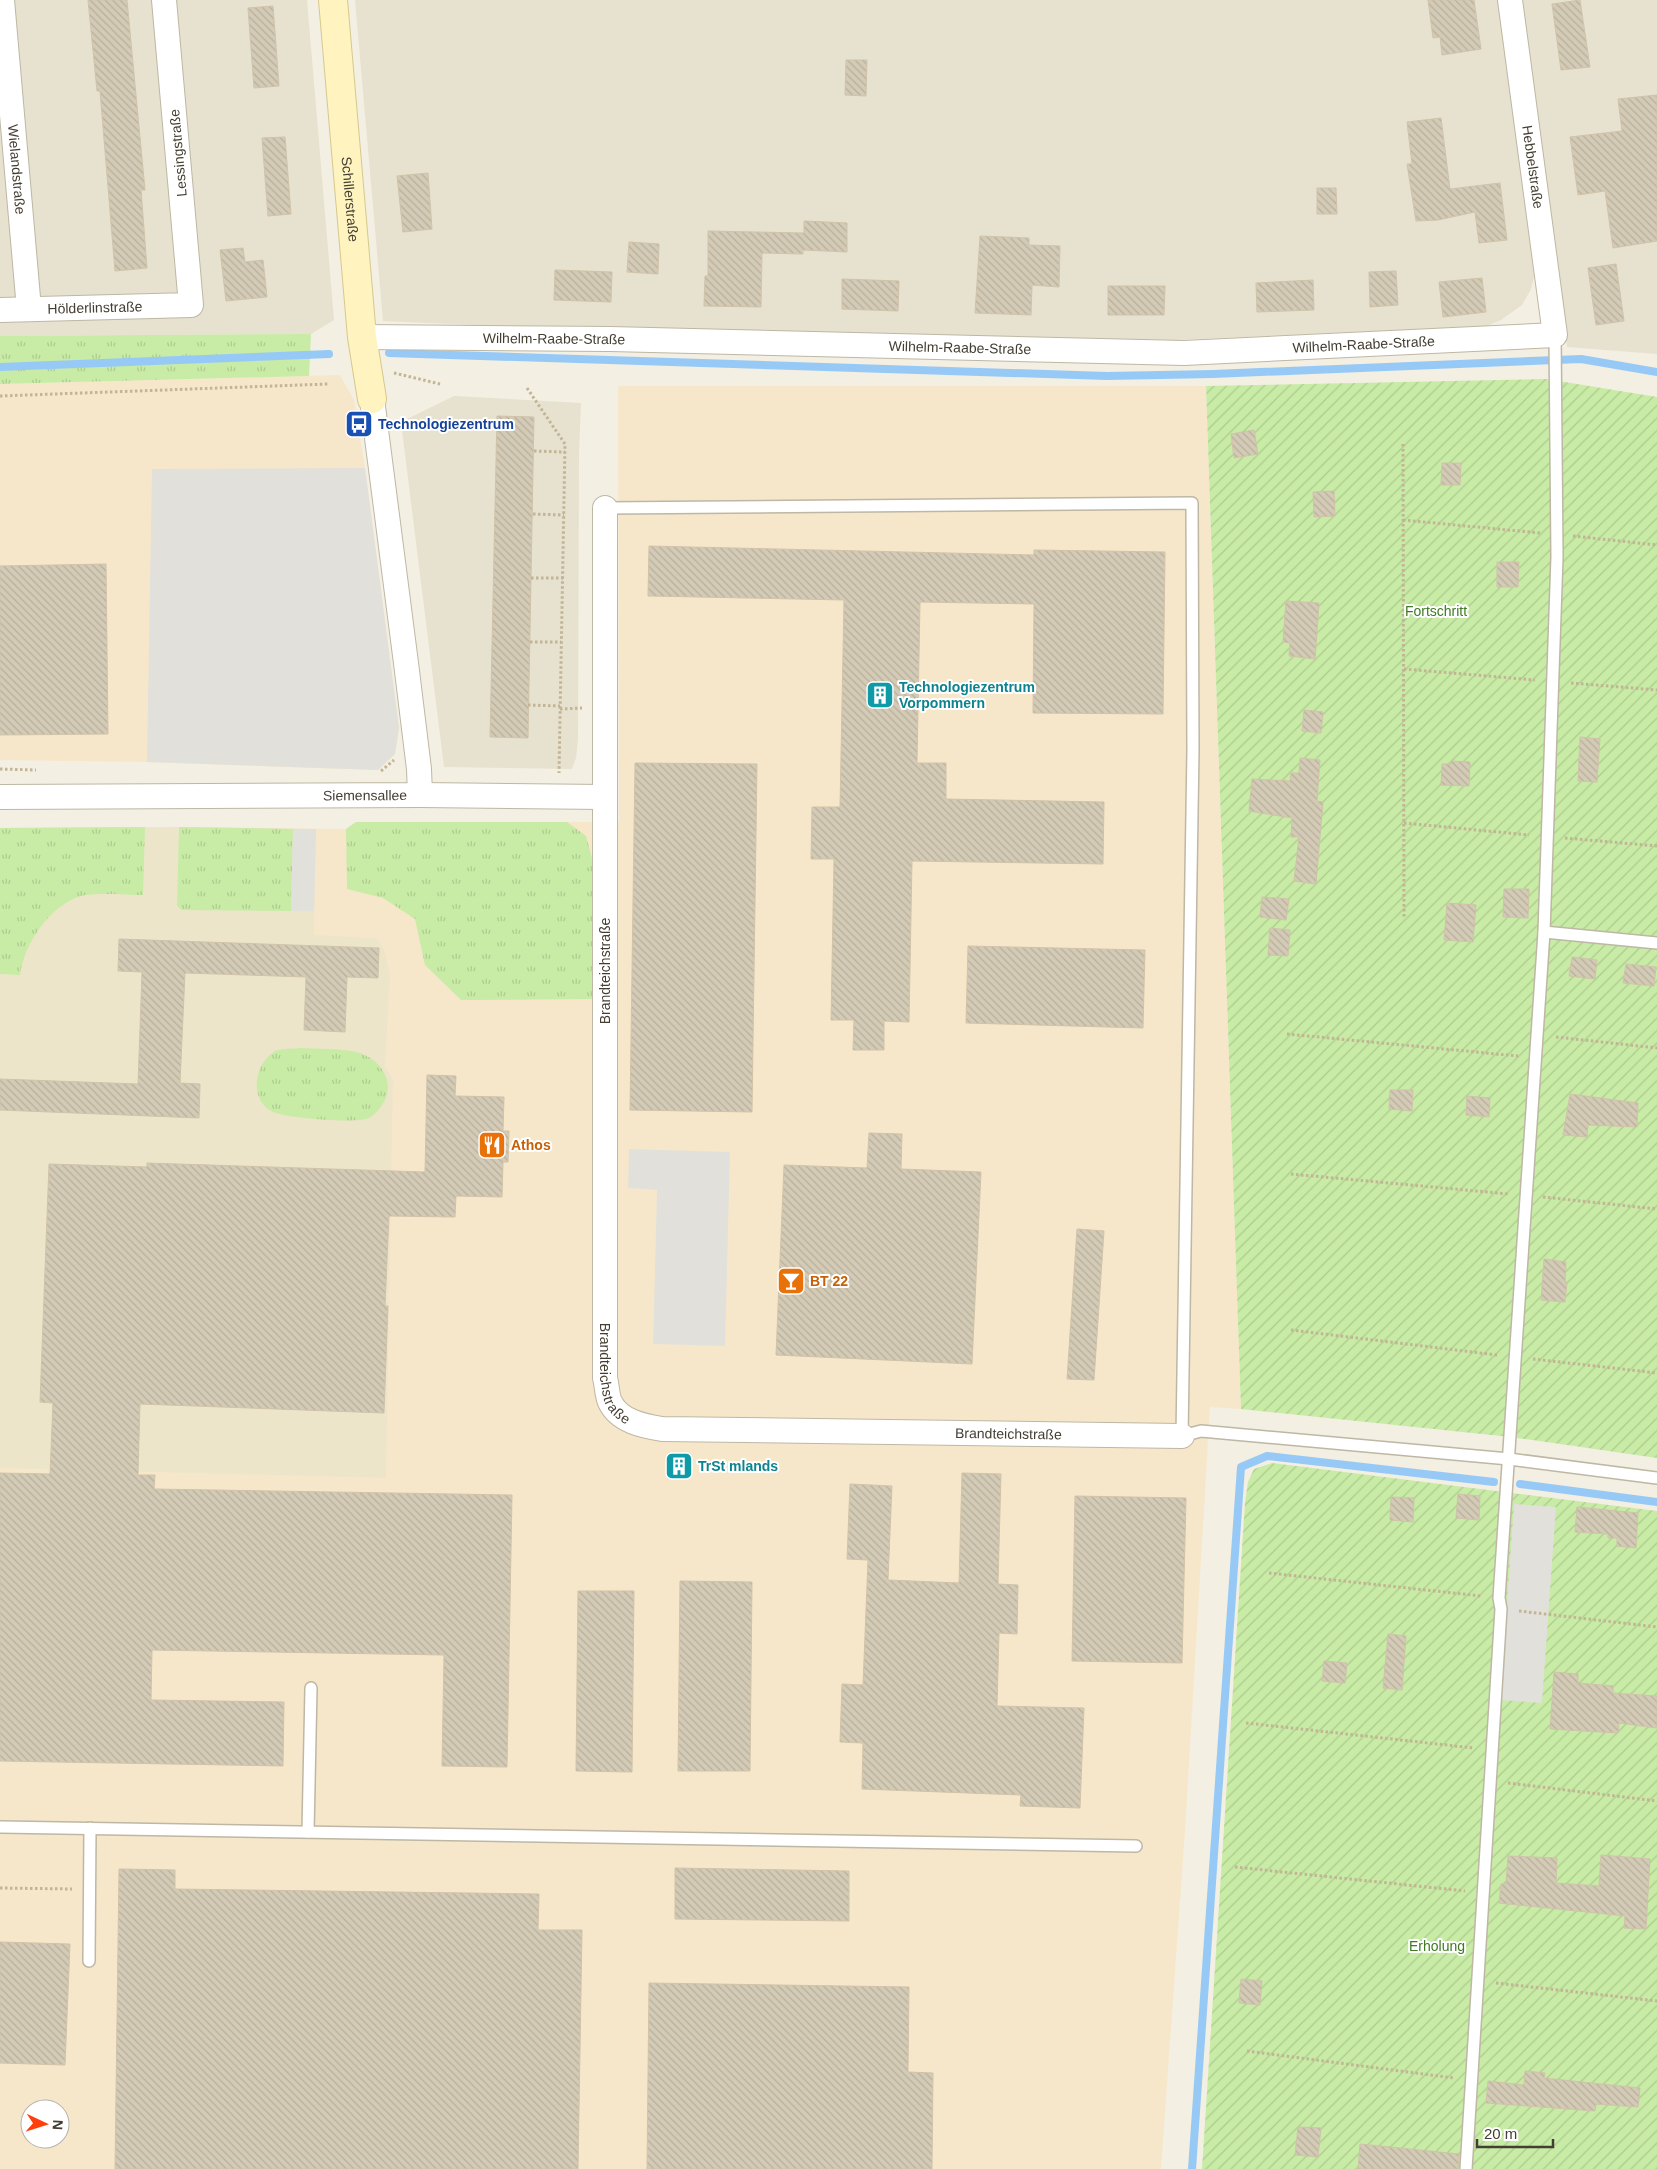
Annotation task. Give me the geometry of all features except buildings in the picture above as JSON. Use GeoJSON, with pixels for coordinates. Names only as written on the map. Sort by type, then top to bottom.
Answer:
{"type":"FeatureCollection","features":[{"type":"Feature","properties":{"kind":"street","name":"Wielandstraße"},"geometry":{"type":"LineString","coordinates":[[2,0],[30,309]]}},
{"type":"Feature","properties":{"kind":"street","name":"Lessingstraße"},"geometry":{"type":"LineString","coordinates":[[164,0],[191,305]]}},
{"type":"Feature","properties":{"kind":"street","name":"Schillerstraße"},"geometry":{"type":"LineString","coordinates":[[333,0],[362,337],[372,399]]}},
{"type":"Feature","properties":{"kind":"street","name":"Hebbelstraße"},"geometry":{"type":"LineString","coordinates":[[1510,0],[1555,334]]}},
{"type":"Feature","properties":{"kind":"street","name":"Hölderlinstraße"},"geometry":{"type":"LineString","coordinates":[[0,310],[191,305]]}},
{"type":"Feature","properties":{"kind":"street","name":"Wilhelm-Raabe-Straße"},"geometry":{"type":"LineString","coordinates":[[362,337],[610,339],[1184,353],[1555,334]]}},
{"type":"Feature","properties":{"kind":"street","name":"Siemensallee"},"geometry":{"type":"LineString","coordinates":[[0,797],[420,795],[406,663],[372,399]]}},
{"type":"Feature","properties":{"kind":"street","name":"Brandteichstraße"},"geometry":{"type":"LineString","coordinates":[[605,508],[605,1378],[610,1402],[624,1418],[644,1427],[662,1429],[1182,1436]]}},
{"type":"Feature","properties":{"kind":"street"},"geometry":{"type":"LineString","coordinates":[[420,795],[604,797]]}},
{"type":"Feature","properties":{"kind":"lane"},"geometry":{"type":"LineString","coordinates":[[1466,2169],[1509,1459],[1544,932],[1557,535],[1555,334]]}},
{"type":"Feature","properties":{"kind":"lane"},"geometry":{"type":"LineString","coordinates":[[605,508],[1192,503],[1193,750],[1182,1436],[1200,1431],[1509,1459],[1657,1478]]}},
{"type":"Feature","properties":{"kind":"lane"},"geometry":{"type":"LineString","coordinates":[[1544,932],[1657,943]]}},
{"type":"Feature","properties":{"kind":"lane"},"geometry":{"type":"LineString","coordinates":[[308,1832],[311,1688]]}},
{"type":"Feature","properties":{"kind":"lane"},"geometry":{"type":"LineString","coordinates":[[0,1827],[1136,1846]]}},
{"type":"Feature","properties":{"kind":"lane"},"geometry":{"type":"LineString","coordinates":[[89,1961],[90,1828]]}},
{"type":"Feature","properties":{"kind":"path"},"geometry":{"type":"LineString","coordinates":[[386,371],[440,384]]}},
{"type":"Feature","properties":{"kind":"path"},"geometry":{"type":"LineString","coordinates":[[0,396],[328,384]]}},
{"type":"Feature","properties":{"kind":"path"},"geometry":{"type":"LineString","coordinates":[[527,388],[565,444],[559,797]]}},
{"type":"Feature","properties":{"kind":"path"},"geometry":{"type":"LineString","coordinates":[[1403,444],[1404,920]]}},
{"type":"Feature","properties":{"kind":"path"},"geometry":{"type":"LineString","coordinates":[[534,451],[565,452]]}},
{"type":"Feature","properties":{"kind":"path"},"geometry":{"type":"LineString","coordinates":[[532,514],[564,514]]}},
{"type":"Feature","properties":{"kind":"path"},"geometry":{"type":"LineString","coordinates":[[1404,520],[1657,545]]}},
{"type":"Feature","properties":{"kind":"path"},"geometry":{"type":"LineString","coordinates":[[531,578],[563,578]]}},
{"type":"Feature","properties":{"kind":"path"},"geometry":{"type":"LineString","coordinates":[[530,642],[562,642]]}},
{"type":"Feature","properties":{"kind":"path"},"geometry":{"type":"LineString","coordinates":[[1404,669],[1657,690]]}},
{"type":"Feature","properties":{"kind":"path"},"geometry":{"type":"LineString","coordinates":[[528,705],[560,706]]}},
{"type":"Feature","properties":{"kind":"path"},"geometry":{"type":"LineString","coordinates":[[378,774],[397,757]]}},
{"type":"Feature","properties":{"kind":"path"},"geometry":{"type":"LineString","coordinates":[[0,769],[40,770]]}},
{"type":"Feature","properties":{"kind":"path"},"geometry":{"type":"LineString","coordinates":[[1287,1034],[1536,1058]]}},
{"type":"Feature","properties":{"kind":"path"},"geometry":{"type":"LineString","coordinates":[[1538,1035],[1657,1048]]}},
{"type":"Feature","properties":{"kind":"path"},"geometry":{"type":"LineString","coordinates":[[1291,1174],[1657,1210]]}},
{"type":"Feature","properties":{"kind":"path"},"geometry":{"type":"LineString","coordinates":[[1291,1330],[1657,1373]]}},
{"type":"Feature","properties":{"kind":"path"},"geometry":{"type":"LineString","coordinates":[[1269,1573],[1500,1603],[1657,1627]]}},
{"type":"Feature","properties":{"kind":"path"},"geometry":{"type":"LineString","coordinates":[[1246,1723],[1492,1750]]}},
{"type":"Feature","properties":{"kind":"path"},"geometry":{"type":"LineString","coordinates":[[1490,1781],[1657,1801]]}},
{"type":"Feature","properties":{"kind":"path"},"geometry":{"type":"LineString","coordinates":[[1235,1867],[1483,1893]]}},
{"type":"Feature","properties":{"kind":"path"},"geometry":{"type":"LineString","coordinates":[[0,1888],[90,1890]]}},
{"type":"Feature","properties":{"kind":"path"},"geometry":{"type":"LineString","coordinates":[[1478,1981],[1657,2001]]}},
{"type":"Feature","properties":{"kind":"path"},"geometry":{"type":"LineString","coordinates":[[1247,2051],[1472,2080]]}},
{"type":"Feature","properties":{"kind":"shaded area"},"geometry":{"type":"Polygon","coordinates":[[[0,0],[307,0],[334,320],[311,334],[0,336],[0,0]]]}},
{"type":"Feature","properties":{"kind":"shaded area"},"geometry":{"type":"Polygon","coordinates":[[[355,0],[1657,0],[1657,354],[1567,347],[1558,261],[1537,265],[1531,289],[1522,305],[1501,320],[1487,326],[1177,340],[548,328],[383,321],[355,0]]]}},
{"type":"Feature","properties":{"kind":"shaded area"},"geometry":{"type":"Polygon","coordinates":[[[340,375],[354,400],[365,468],[399,728],[395,754],[378,770],[147,762],[0,760],[0,384],[340,375]]]}},
{"type":"Feature","properties":{"kind":"shaded area"},"geometry":{"type":"Polygon","coordinates":[[[618,386],[1206,386],[1241,1409],[1210,1407],[1185,1830],[1161,2169],[0,2169],[0,828],[179,827],[346,829],[356,822],[619,822],[618,386]]]}},
{"type":"Feature","properties":{"kind":"shaded area"},"geometry":{"type":"Polygon","coordinates":[[[454,396],[581,403],[579,452],[578,739],[576,758],[572,769],[444,767],[401,422],[454,396]]]}},
{"type":"Feature","properties":{"kind":"shaded area"},"geometry":{"type":"Polygon","coordinates":[[[365,468],[399,728],[395,754],[378,770],[147,762],[152,469],[365,468]]]}},
{"type":"Feature","properties":{"kind":"shaded area"},"geometry":{"type":"Polygon","coordinates":[[[179,827],[316,829],[314,935],[376,938],[385,951],[390,976],[385,1066],[393,1079],[386,1478],[0,1468],[0,828],[179,827]]]}},
{"type":"Feature","properties":{"kind":"shaded area"},"geometry":{"type":"Polygon","coordinates":[[[293,829],[316,829],[314,911],[291,911],[293,829]]]}},
{"type":"Feature","properties":{"kind":"shaded area"},"geometry":{"type":"Polygon","coordinates":[[[629,1149],[730,1152],[725,1346],[653,1344],[657,1190],[628,1188],[629,1149]]]}},
{"type":"Feature","properties":{"kind":"shaded area"},"geometry":{"type":"Polygon","coordinates":[[[1514,1504],[1556,1507],[1542,1703],[1500,1700],[1514,1504]]]}},
{"type":"Feature","properties":{"kind":"green space"},"geometry":{"type":"Polygon","coordinates":[[[311,334],[309,376],[0,384],[0,336],[311,334]]]}},
{"type":"Feature","properties":{"kind":"green space","name":"Fortschritt"},"geometry":{"type":"Polygon","coordinates":[[[1546,379],[1657,397],[1657,1458],[1511,1437],[1241,1409],[1206,386],[1546,379]]]}},
{"type":"Feature","properties":{"kind":"green space"},"geometry":{"type":"Polygon","coordinates":[[[356,822],[567,822],[586,836],[593,862],[592,999],[461,1000],[425,965],[415,919],[383,898],[347,889],[346,829],[356,822]]]}},
{"type":"Feature","properties":{"kind":"green space"},"geometry":{"type":"Polygon","coordinates":[[[145,827],[143,895],[94,894],[81,896],[70,901],[59,908],[40,927],[22,963],[20,975],[0,974],[0,828],[145,827]]]}},
{"type":"Feature","properties":{"kind":"green space"},"geometry":{"type":"Polygon","coordinates":[[[179,827],[293,829],[291,911],[182,910],[177,906],[179,827]]]}},
{"type":"Feature","properties":{"kind":"green space"},"geometry":{"type":"Polygon","coordinates":[[[301,1048],[351,1051],[372,1059],[383,1070],[388,1083],[386,1098],[380,1108],[369,1118],[362,1120],[304,1118],[271,1111],[259,1098],[257,1090],[257,1081],[262,1064],[275,1051],[301,1048]]]}},
{"type":"Feature","properties":{"kind":"green space","name":"Erholung"},"geometry":{"type":"Polygon","coordinates":[[[1272,1463],[1657,1511],[1657,2169],[1202,2169],[1245,1503],[1248,1482],[1254,1469],[1272,1463]]]}},
{"type":"Feature","properties":{"kind":"waterway"},"geometry":{"type":"LineString","coordinates":[[389,353],[1107,376],[1213,374],[1581,359],[1657,372]]}},
{"type":"Feature","properties":{"kind":"waterway"},"geometry":{"type":"LineString","coordinates":[[0,367],[329,354]]}},
{"type":"Feature","properties":{"kind":"waterway"},"geometry":{"type":"LineString","coordinates":[[1192,2169],[1241,1467],[1267,1456],[1494,1482]]}},
{"type":"Feature","properties":{"kind":"waterway"},"geometry":{"type":"LineString","coordinates":[[1520,1484],[1657,1502]]}},
{"type":"Feature","properties":{"kind":"place","name":"Technologiezentrum"},"geometry":{"type":"Point","coordinates":[359,424]}},
{"type":"Feature","properties":{"kind":"place","name":"Technologiezentrum Vorpommern"},"geometry":{"type":"Point","coordinates":[880,695]}},
{"type":"Feature","properties":{"kind":"place","name":"Athos"},"geometry":{"type":"Point","coordinates":[492,1145]}},
{"type":"Feature","properties":{"kind":"place","name":"BT 22"},"geometry":{"type":"Point","coordinates":[791,1281]}},
{"type":"Feature","properties":{"kind":"place","name":"TrSt mlands"},"geometry":{"type":"Point","coordinates":[679,1466]}}]}
